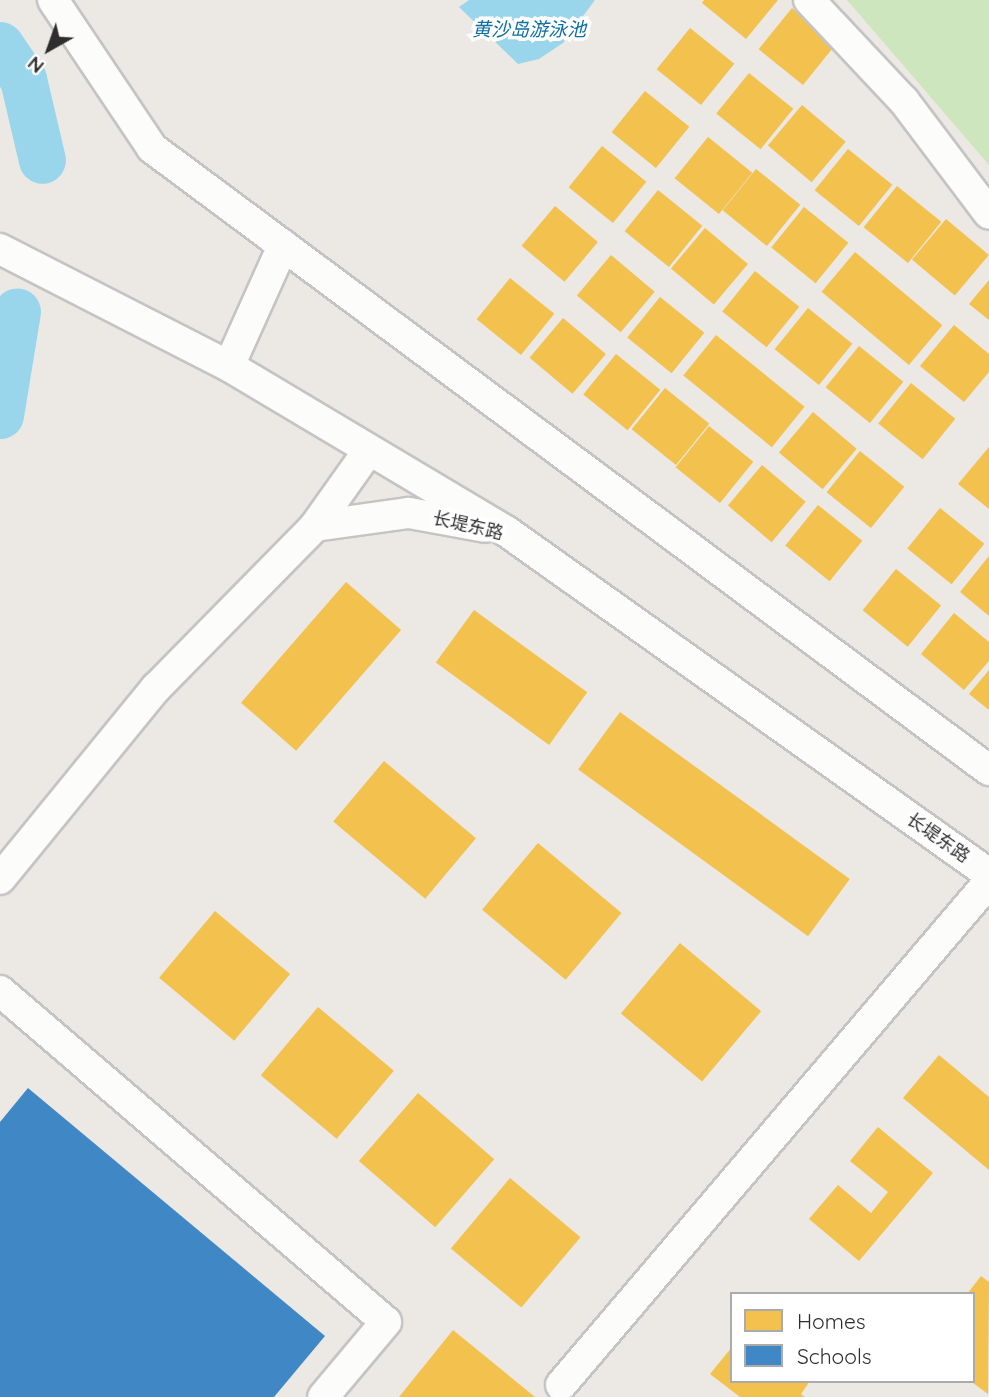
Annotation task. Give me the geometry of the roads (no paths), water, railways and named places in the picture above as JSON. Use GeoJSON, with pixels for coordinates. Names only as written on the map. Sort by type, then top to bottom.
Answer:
{"type":"FeatureCollection","features":[{"type":"Feature","properties":{"kind":"street"},"geometry":{"type":"LineString","coordinates":[[53,0],[152,148],[989,770]]}},
{"type":"Feature","properties":{"kind":"street"},"geometry":{"type":"LineString","coordinates":[[809,0],[904,101],[989,214]]}},
{"type":"Feature","properties":{"kind":"street"},"geometry":{"type":"LineString","coordinates":[[229,366],[283,246]]}},
{"type":"Feature","properties":{"kind":"street"},"geometry":{"type":"LineString","coordinates":[[0,249],[229,366],[506,531]]}},
{"type":"Feature","properties":{"kind":"street"},"geometry":{"type":"LineString","coordinates":[[0,879],[156,688],[315,526],[369,450]]}},
{"type":"Feature","properties":{"kind":"street","name":"长堤东路"},"geometry":{"type":"LineString","coordinates":[[315,526],[409,513],[506,531],[989,874]]}},
{"type":"Feature","properties":{"kind":"street"},"geometry":{"type":"LineString","coordinates":[[561,1385],[989,882]]}},
{"type":"Feature","properties":{"kind":"street"},"geometry":{"type":"LineString","coordinates":[[0,991],[386,1322],[323,1397]]}},
{"type":"Feature","properties":{"kind":"water","name":"黄沙岛游泳池"},"geometry":{"type":"Polygon","coordinates":[[[469,0],[595,0],[563,43],[539,59],[518,64],[459,7],[469,0]]]}},
{"type":"Feature","properties":{"kind":"waterway"},"geometry":{"type":"LineString","coordinates":[[0,45],[23,79],[42,160]]}},
{"type":"Feature","properties":{"kind":"waterway"},"geometry":{"type":"LineString","coordinates":[[0,415],[17,311]]}}]}
